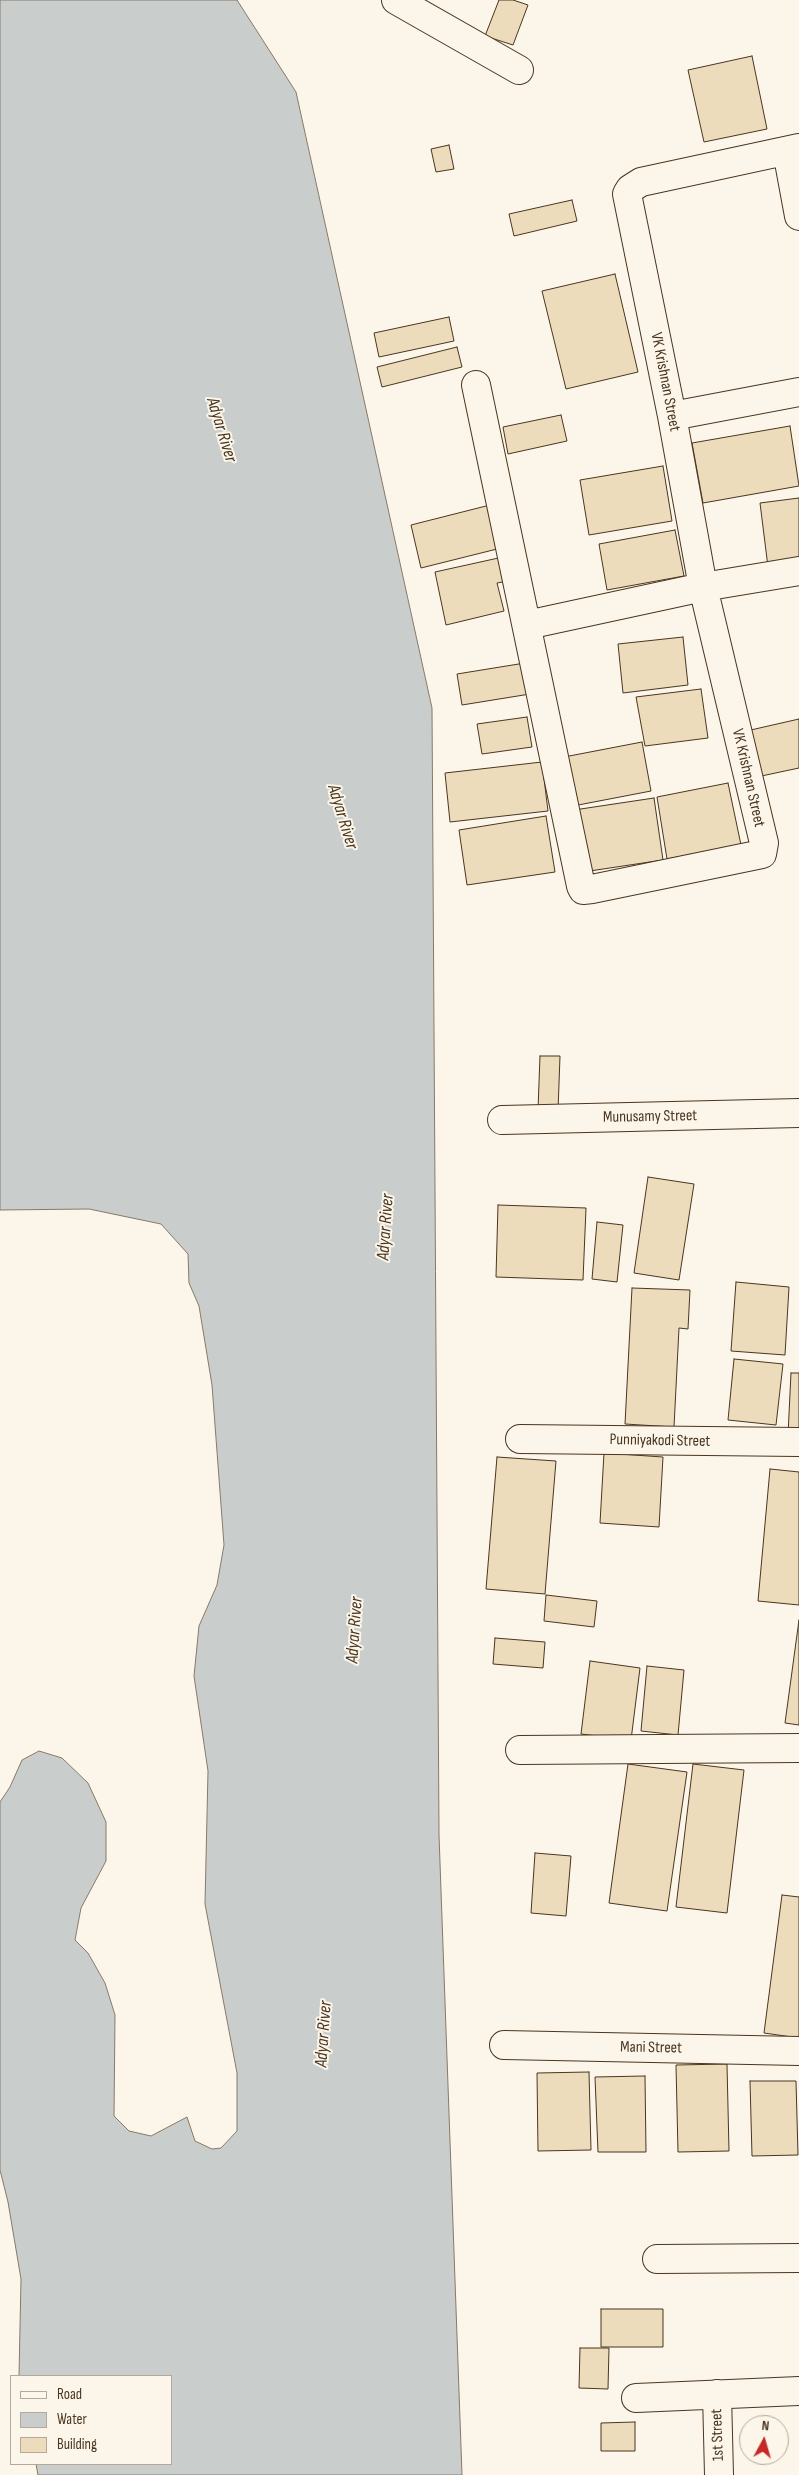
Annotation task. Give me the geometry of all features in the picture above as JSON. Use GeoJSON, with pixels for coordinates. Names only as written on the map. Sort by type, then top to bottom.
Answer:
{"type":"FeatureCollection","features":[{"type":"Feature","properties":{"kind":"street"},"geometry":{"type":"LineString","coordinates":[[396,0],[519,70]]}},
{"type":"Feature","properties":{"kind":"street"},"geometry":{"type":"LineString","coordinates":[[793,150],[799,216]]}},
{"type":"Feature","properties":{"kind":"street","name":"VK Krishnan Street"},"geometry":{"type":"LineString","coordinates":[[476,385],[583,890],[757,857],[762,854],[764,843],[703,587],[672,416],[627,194],[630,189],[641,182],[793,150]]}},
{"type":"Feature","properties":{"kind":"street"},"geometry":{"type":"LineString","coordinates":[[672,416],[799,392]]}},
{"type":"Feature","properties":{"kind":"street"},"geometry":{"type":"LineString","coordinates":[[527,625],[703,587],[799,571]]}},
{"type":"Feature","properties":{"kind":"street","name":"Munusamy Street"},"geometry":{"type":"LineString","coordinates":[[502,1120],[799,1113]]}},
{"type":"Feature","properties":{"kind":"street","name":"Punniyakodi Street"},"geometry":{"type":"LineString","coordinates":[[520,1439],[799,1442]]}},
{"type":"Feature","properties":{"kind":"street"},"geometry":{"type":"LineString","coordinates":[[520,1750],[799,1748]]}},
{"type":"Feature","properties":{"kind":"street","name":"Mani Street"},"geometry":{"type":"LineString","coordinates":[[504,2045],[799,2051]]}},
{"type":"Feature","properties":{"kind":"street"},"geometry":{"type":"LineString","coordinates":[[657,2259],[799,2258]]}},
{"type":"Feature","properties":{"kind":"street"},"geometry":{"type":"LineString","coordinates":[[636,2398],[799,2391]]}},
{"type":"Feature","properties":{"kind":"street","name":"1st Street"},"geometry":{"type":"LineString","coordinates":[[716,2394],[719,2475]]}},
{"type":"Feature","properties":{"kind":"water","name":"Adyar River"},"geometry":{"type":"Polygon","coordinates":[[[0,0],[237,0],[296,92],[432,708],[439,1835],[462,2475],[38,2475],[36,2465],[172,2465],[172,2375],[19,2375],[21,2279],[8,2202],[0,2170],[0,1802],[10,1787],[22,1760],[39,1751],[62,1758],[88,1783],[106,1822],[106,1861],[81,1908],[75,1940],[88,1953],[105,1983],[115,2015],[114,2116],[129,2131],[151,2136],[187,2117],[195,2141],[212,2149],[221,2148],[237,2131],[237,2073],[205,1904],[208,1771],[194,1676],[199,1626],[217,1585],[224,1545],[212,1385],[199,1306],[189,1283],[188,1254],[161,1224],[89,1209],[0,1210],[0,0]]]}},
{"type":"Feature","properties":{"kind":"building"},"geometry":{"type":"Polygon","coordinates":[[[499,0],[513,0],[528,5],[513,45],[485,36],[499,0]]]}},
{"type":"Feature","properties":{"kind":"building"},"geometry":{"type":"Polygon","coordinates":[[[752,56],[767,129],[704,142],[688,70],[752,56]]]}},
{"type":"Feature","properties":{"kind":"building"},"geometry":{"type":"Polygon","coordinates":[[[449,145],[454,169],[436,172],[431,149],[449,145]]]}},
{"type":"Feature","properties":{"kind":"building"},"geometry":{"type":"Polygon","coordinates":[[[572,200],[577,221],[514,236],[509,214],[572,200]]]}},
{"type":"Feature","properties":{"kind":"building"},"geometry":{"type":"Polygon","coordinates":[[[615,274],[638,372],[566,389],[542,291],[615,274]]]}},
{"type":"Feature","properties":{"kind":"building"},"geometry":{"type":"Polygon","coordinates":[[[449,317],[454,341],[379,357],[374,333],[449,317]]]}},
{"type":"Feature","properties":{"kind":"building"},"geometry":{"type":"Polygon","coordinates":[[[457,347],[462,367],[382,387],[377,367],[457,347]]]}},
{"type":"Feature","properties":{"kind":"building"},"geometry":{"type":"Polygon","coordinates":[[[561,415],[567,441],[508,454],[503,427],[561,415]]]}},
{"type":"Feature","properties":{"kind":"building"},"geometry":{"type":"Polygon","coordinates":[[[790,426],[799,486],[703,503],[692,443],[790,426]]]}},
{"type":"Feature","properties":{"kind":"building"},"geometry":{"type":"Polygon","coordinates":[[[663,466],[672,521],[589,535],[580,480],[663,466]]]}},
{"type":"Feature","properties":{"kind":"building"},"geometry":{"type":"Polygon","coordinates":[[[799,498],[799,562],[768,567],[760,503],[799,498]]]}},
{"type":"Feature","properties":{"kind":"building"},"geometry":{"type":"Polygon","coordinates":[[[490,505],[501,548],[421,568],[411,525],[490,505]]]}},
{"type":"Feature","properties":{"kind":"building"},"geometry":{"type":"Polygon","coordinates":[[[675,530],[684,576],[607,590],[599,544],[675,530]]]}},
{"type":"Feature","properties":{"kind":"building"},"geometry":{"type":"Polygon","coordinates":[[[503,557],[508,581],[497,583],[504,611],[446,625],[435,572],[503,557]]]}},
{"type":"Feature","properties":{"kind":"building"},"geometry":{"type":"Polygon","coordinates":[[[683,637],[688,685],[623,693],[618,644],[683,637]]]}},
{"type":"Feature","properties":{"kind":"building"},"geometry":{"type":"Polygon","coordinates":[[[525,663],[530,694],[462,705],[457,674],[525,663]]]}},
{"type":"Feature","properties":{"kind":"building"},"geometry":{"type":"Polygon","coordinates":[[[701,689],[708,738],[645,746],[636,697],[701,689]]]}},
{"type":"Feature","properties":{"kind":"building"},"geometry":{"type":"Polygon","coordinates":[[[527,717],[532,747],[482,754],[477,724],[527,717]]]}},
{"type":"Feature","properties":{"kind":"building"},"geometry":{"type":"Polygon","coordinates":[[[799,719],[799,768],[752,778],[742,732],[799,719]]]}},
{"type":"Feature","properties":{"kind":"building"},"geometry":{"type":"Polygon","coordinates":[[[642,742],[651,791],[573,806],[564,757],[642,742]]]}},
{"type":"Feature","properties":{"kind":"building"},"geometry":{"type":"Polygon","coordinates":[[[542,762],[548,811],[450,822],[445,773],[542,762]]]}},
{"type":"Feature","properties":{"kind":"building"},"geometry":{"type":"Polygon","coordinates":[[[728,783],[741,845],[667,859],[657,797],[728,783]]]}},
{"type":"Feature","properties":{"kind":"building"},"geometry":{"type":"Polygon","coordinates":[[[654,798],[663,860],[583,872],[574,810],[654,798]]]}},
{"type":"Feature","properties":{"kind":"building"},"geometry":{"type":"Polygon","coordinates":[[[546,816],[555,872],[467,885],[459,830],[546,816]]]}},
{"type":"Feature","properties":{"kind":"building"},"geometry":{"type":"Polygon","coordinates":[[[540,1056],[560,1056],[558,1111],[538,1110],[540,1056]]]}},
{"type":"Feature","properties":{"kind":"building"},"geometry":{"type":"Polygon","coordinates":[[[648,1177],[694,1184],[679,1280],[634,1273],[648,1177]]]}},
{"type":"Feature","properties":{"kind":"building"},"geometry":{"type":"Polygon","coordinates":[[[498,1205],[586,1208],[583,1280],[496,1277],[498,1205]]]}},
{"type":"Feature","properties":{"kind":"building"},"geometry":{"type":"Polygon","coordinates":[[[597,1222],[623,1225],[617,1282],[592,1279],[597,1222]]]}},
{"type":"Feature","properties":{"kind":"building"},"geometry":{"type":"Polygon","coordinates":[[[736,1282],[789,1287],[785,1355],[731,1351],[736,1282]]]}},
{"type":"Feature","properties":{"kind":"building"},"geometry":{"type":"Polygon","coordinates":[[[632,1288],[690,1290],[688,1329],[679,1328],[674,1427],[625,1424],[632,1288]]]}},
{"type":"Feature","properties":{"kind":"building"},"geometry":{"type":"Polygon","coordinates":[[[734,1359],[783,1364],[776,1425],[728,1420],[734,1359]]]}},
{"type":"Feature","properties":{"kind":"building"},"geometry":{"type":"Polygon","coordinates":[[[791,1373],[799,1373],[799,1436],[788,1435],[791,1373]]]}},
{"type":"Feature","properties":{"kind":"building"},"geometry":{"type":"Polygon","coordinates":[[[604,1453],[663,1457],[659,1527],[600,1523],[604,1453]]]}},
{"type":"Feature","properties":{"kind":"building"},"geometry":{"type":"Polygon","coordinates":[[[497,1457],[556,1461],[545,1594],[486,1589],[497,1457]]]}},
{"type":"Feature","properties":{"kind":"building"},"geometry":{"type":"Polygon","coordinates":[[[770,1469],[799,1472],[799,1605],[758,1601],[770,1469]]]}},
{"type":"Feature","properties":{"kind":"building"},"geometry":{"type":"Polygon","coordinates":[[[546,1595],[597,1601],[594,1627],[544,1621],[546,1595]]]}},
{"type":"Feature","properties":{"kind":"building"},"geometry":{"type":"Polygon","coordinates":[[[799,1620],[799,1725],[785,1723],[799,1620]]]}},
{"type":"Feature","properties":{"kind":"building"},"geometry":{"type":"Polygon","coordinates":[[[495,1638],[545,1642],[543,1668],[493,1664],[495,1638]]]}},
{"type":"Feature","properties":{"kind":"building"},"geometry":{"type":"Polygon","coordinates":[[[590,1661],[640,1668],[631,1740],[581,1734],[590,1661]]]}},
{"type":"Feature","properties":{"kind":"building"},"geometry":{"type":"Polygon","coordinates":[[[647,1666],[684,1670],[678,1735],[641,1731],[647,1666]]]}},
{"type":"Feature","properties":{"kind":"building"},"geometry":{"type":"Polygon","coordinates":[[[628,1764],[687,1772],[667,1911],[609,1903],[628,1764]]]}},
{"type":"Feature","properties":{"kind":"building"},"geometry":{"type":"Polygon","coordinates":[[[693,1764],[744,1770],[727,1913],[676,1907],[693,1764]]]}},
{"type":"Feature","properties":{"kind":"building"},"geometry":{"type":"Polygon","coordinates":[[[535,1853],[571,1856],[566,1916],[531,1913],[535,1853]]]}},
{"type":"Feature","properties":{"kind":"building"},"geometry":{"type":"Polygon","coordinates":[[[782,1895],[799,1897],[799,2038],[764,2033],[782,1895]]]}},
{"type":"Feature","properties":{"kind":"building"},"geometry":{"type":"Polygon","coordinates":[[[727,2064],[729,2151],[678,2152],[676,2065],[727,2064]]]}},
{"type":"Feature","properties":{"kind":"building"},"geometry":{"type":"Polygon","coordinates":[[[589,2072],[591,2150],[538,2151],[537,2073],[589,2072]]]}},
{"type":"Feature","properties":{"kind":"building"},"geometry":{"type":"Polygon","coordinates":[[[645,2076],[646,2152],[598,2152],[595,2077],[645,2076]]]}},
{"type":"Feature","properties":{"kind":"building"},"geometry":{"type":"Polygon","coordinates":[[[750,2081],[796,2081],[798,2155],[752,2156],[750,2081]]]}},
{"type":"Feature","properties":{"kind":"building"},"geometry":{"type":"Polygon","coordinates":[[[601,2309],[663,2309],[663,2347],[601,2347],[601,2309]]]}},
{"type":"Feature","properties":{"kind":"building"},"geometry":{"type":"Polygon","coordinates":[[[580,2348],[609,2348],[608,2389],[579,2388],[580,2348]]]}},
{"type":"Feature","properties":{"kind":"building"},"geometry":{"type":"Polygon","coordinates":[[[635,2422],[635,2451],[601,2451],[601,2423],[635,2422]]]}}]}
